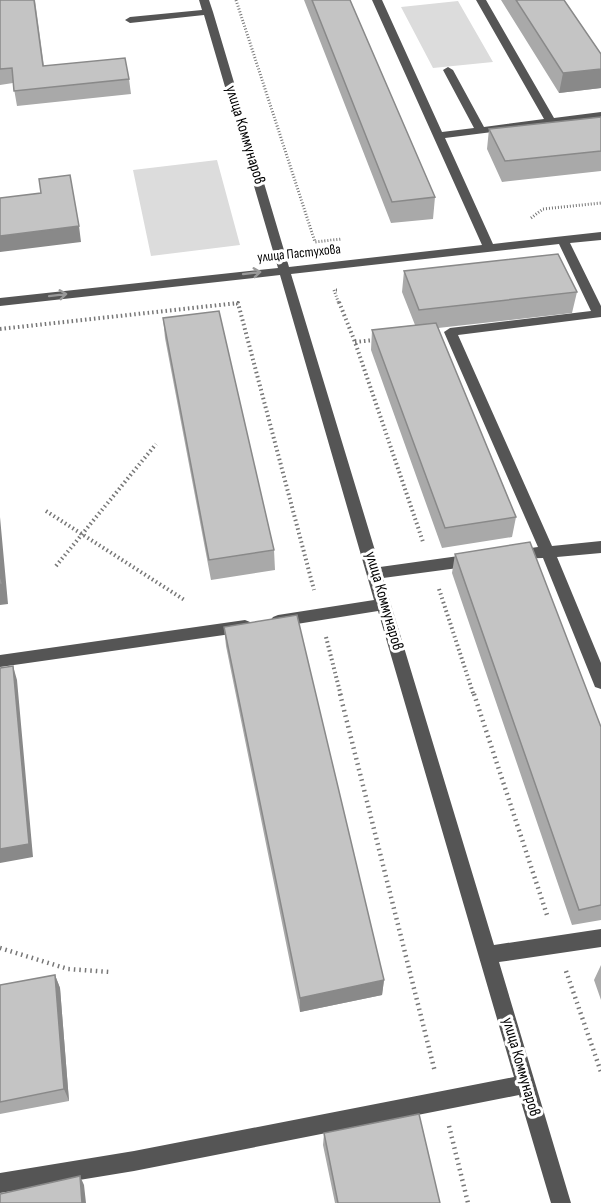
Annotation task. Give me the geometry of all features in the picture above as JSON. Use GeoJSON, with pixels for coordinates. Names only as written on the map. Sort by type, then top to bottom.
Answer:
{"type":"FeatureCollection","features":[{"type":"Feature","properties":{"kind":"street"},"geometry":{"type":"LineString","coordinates":[[377,0],[489,248]]}},
{"type":"Feature","properties":{"kind":"street"},"geometry":{"type":"LineString","coordinates":[[481,0],[550,122]]}},
{"type":"Feature","properties":{"kind":"street"},"geometry":{"type":"LineString","coordinates":[[130,20],[206,6]]}},
{"type":"Feature","properties":{"kind":"street","name":"улица Коммунаров"},"geometry":{"type":"LineString","coordinates":[[206,6],[286,269],[561,1203]]}},
{"type":"Feature","properties":{"kind":"street"},"geometry":{"type":"LineString","coordinates":[[448,70],[481,131]]}},
{"type":"Feature","properties":{"kind":"street"},"geometry":{"type":"LineString","coordinates":[[439,136],[601,116]]}},
{"type":"Feature","properties":{"kind":"street","name":"улица Пастухова"},"geometry":{"type":"LineString","coordinates":[[0,302],[601,236]]}},
{"type":"Feature","properties":{"kind":"street"},"geometry":{"type":"LineString","coordinates":[[564,240],[600,314],[450,332],[547,550],[601,682]]}},
{"type":"Feature","properties":{"kind":"street"},"geometry":{"type":"LineString","coordinates":[[375,573],[547,550],[601,547]]}},
{"type":"Feature","properties":{"kind":"street"},"geometry":{"type":"LineString","coordinates":[[0,661],[384,604]]}},
{"type":"Feature","properties":{"kind":"street"},"geometry":{"type":"LineString","coordinates":[[488,955],[601,938]]}},
{"type":"Feature","properties":{"kind":"street"},"geometry":{"type":"LineString","coordinates":[[0,1183],[134,1161],[526,1084]]}},
{"type":"Feature","properties":{"kind":"path"},"geometry":{"type":"LineString","coordinates":[[236,0],[315,242]]}},
{"type":"Feature","properties":{"kind":"path"},"geometry":{"type":"LineString","coordinates":[[334,290],[356,342],[556,944],[601,1072]]}},
{"type":"Feature","properties":{"kind":"path"},"geometry":{"type":"LineString","coordinates":[[0,329],[238,303],[321,615],[468,1203]]}},
{"type":"Feature","properties":{"kind":"path"},"geometry":{"type":"LineString","coordinates":[[356,342],[379,339]]}},
{"type":"Feature","properties":{"kind":"path"},"geometry":{"type":"LineString","coordinates":[[56,566],[156,444]]}},
{"type":"Feature","properties":{"kind":"path"},"geometry":{"type":"LineString","coordinates":[[46,511],[186,601]]}},
{"type":"Feature","properties":{"kind":"path"},"geometry":{"type":"LineString","coordinates":[[0,948],[68,969],[110,972]]}},
{"type":"Feature","properties":{"kind":"shaded area"},"geometry":{"type":"Polygon","coordinates":[[[458,1],[493,62],[433,68],[401,7],[458,1]]]}},
{"type":"Feature","properties":{"kind":"shaded area"},"geometry":{"type":"Polygon","coordinates":[[[217,160],[240,245],[151,256],[133,170],[217,160]]]}},
{"type":"Feature","properties":{"kind":"building"},"geometry":{"type":"Polygon","coordinates":[[[0,0],[34,0],[43,66],[125,58],[129,79],[14,91],[12,68],[0,69],[0,0]]]}},
{"type":"Feature","properties":{"kind":"building"},"geometry":{"type":"Polygon","coordinates":[[[312,0],[350,0],[435,197],[392,202],[312,0]]]}},
{"type":"Feature","properties":{"kind":"building"},"geometry":{"type":"Polygon","coordinates":[[[516,0],[564,0],[601,54],[601,69],[563,73],[516,0]]]}},
{"type":"Feature","properties":{"kind":"building"},"geometry":{"type":"Polygon","coordinates":[[[601,117],[601,151],[505,161],[489,129],[601,117]]]}},
{"type":"Feature","properties":{"kind":"building"},"geometry":{"type":"Polygon","coordinates":[[[70,175],[79,226],[0,236],[0,198],[41,193],[39,179],[70,175]]]}},
{"type":"Feature","properties":{"kind":"building"},"geometry":{"type":"Polygon","coordinates":[[[558,254],[577,292],[419,310],[404,271],[558,254]]]}},
{"type":"Feature","properties":{"kind":"building"},"geometry":{"type":"Polygon","coordinates":[[[219,311],[274,550],[209,560],[163,318],[219,311]]]}},
{"type":"Feature","properties":{"kind":"building"},"geometry":{"type":"Polygon","coordinates":[[[436,323],[516,517],[445,528],[372,330],[436,323]]]}},
{"type":"Feature","properties":{"kind":"building"},"geometry":{"type":"Polygon","coordinates":[[[530,542],[601,727],[601,905],[579,910],[455,554],[530,542]]]}},
{"type":"Feature","properties":{"kind":"building"},"geometry":{"type":"Polygon","coordinates":[[[0,560],[2,584],[0,585],[0,560]]]}},
{"type":"Feature","properties":{"kind":"building"},"geometry":{"type":"Polygon","coordinates":[[[297,615],[384,980],[300,998],[224,627],[297,615]]]}},
{"type":"Feature","properties":{"kind":"building"},"geometry":{"type":"Polygon","coordinates":[[[13,666],[29,844],[0,849],[0,668],[13,666]]]}},
{"type":"Feature","properties":{"kind":"building"},"geometry":{"type":"Polygon","coordinates":[[[55,975],[64,1089],[0,1102],[0,985],[55,975]]]}},
{"type":"Feature","properties":{"kind":"building"},"geometry":{"type":"Polygon","coordinates":[[[419,1114],[440,1203],[338,1203],[324,1133],[419,1114]]]}},
{"type":"Feature","properties":{"kind":"building"},"geometry":{"type":"Polygon","coordinates":[[[80,1176],[82,1203],[0,1203],[0,1194],[80,1176]]]}}]}
